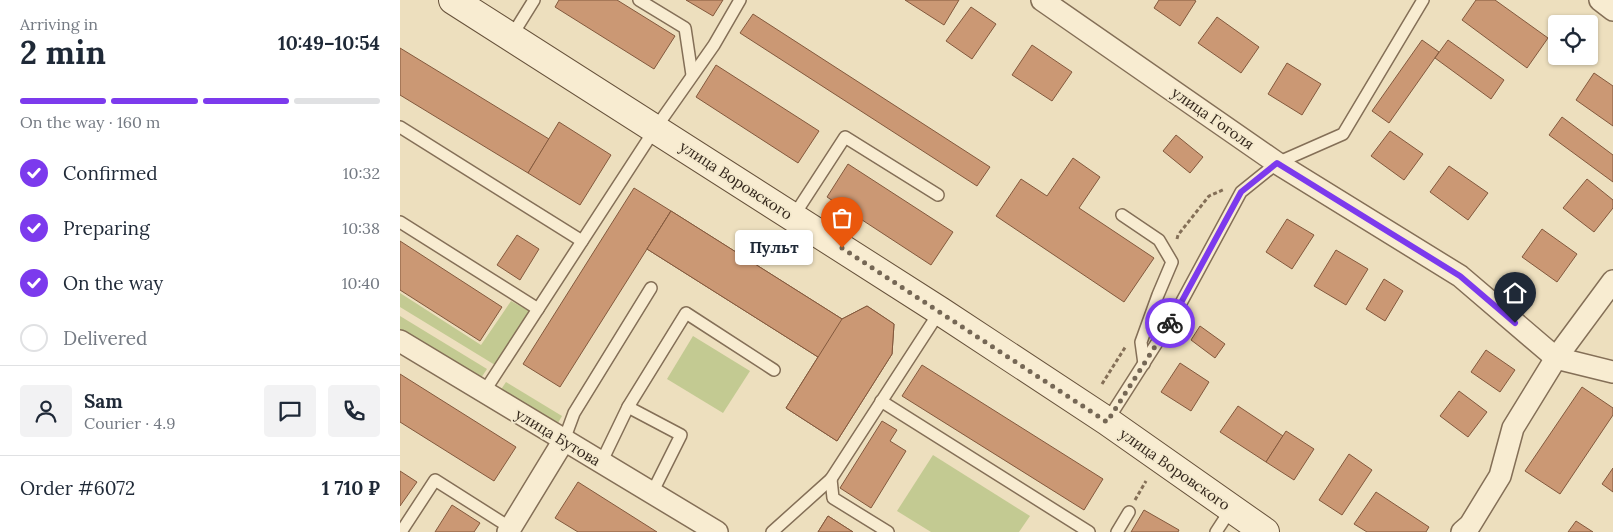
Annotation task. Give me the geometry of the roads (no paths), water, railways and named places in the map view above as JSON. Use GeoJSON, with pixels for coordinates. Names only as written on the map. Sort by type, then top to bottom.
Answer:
{"type":"FeatureCollection","features":[{"type":"Feature","properties":{"kind":"street","name":"улица Воровского"},"geometry":{"type":"LineString","coordinates":[[453,0],[940,311],[1107,422],[1265,532]]}},
{"type":"Feature","properties":{"kind":"street","name":"улица Гоголя"},"geometry":{"type":"LineString","coordinates":[[1042,0],[1277,163],[1460,276],[1556,358],[1613,372]]}},
{"type":"Feature","properties":{"kind":"street"},"geometry":{"type":"LineString","coordinates":[[1600,0],[1613,10]]}},
{"type":"Feature","properties":{"kind":"street"},"geometry":{"type":"LineString","coordinates":[[1462,532],[1470,525],[1500,476],[1513,428],[1556,358],[1613,281]]}},
{"type":"Feature","properties":{"kind":"street","name":"улица Бутова"},"geometry":{"type":"LineString","coordinates":[[400,341],[717,532]]}},
{"type":"Feature","properties":{"kind":"street"},"geometry":{"type":"LineString","coordinates":[[512,531],[564,440]]}},
{"type":"Feature","properties":{"kind":"lane"},"geometry":{"type":"LineString","coordinates":[[511,37],[534,0]]}},
{"type":"Feature","properties":{"kind":"lane"},"geometry":{"type":"LineString","coordinates":[[639,0],[685,28],[692,75]]}},
{"type":"Feature","properties":{"kind":"lane"},"geometry":{"type":"LineString","coordinates":[[484,392],[655,128],[714,45],[740,0]]}},
{"type":"Feature","properties":{"kind":"lane"},"geometry":{"type":"LineString","coordinates":[[1107,422],[1174,316],[1241,192],[1277,163],[1343,134],[1423,0]]}},
{"type":"Feature","properties":{"kind":"lane"},"geometry":{"type":"LineString","coordinates":[[400,128],[582,241]]}},
{"type":"Feature","properties":{"kind":"lane"},"geometry":{"type":"LineString","coordinates":[[792,217],[844,137],[938,195]]}},
{"type":"Feature","properties":{"kind":"lane"},"geometry":{"type":"LineString","coordinates":[[1122,215],[1159,240],[1172,262],[1141,342],[1144,364]]}},
{"type":"Feature","properties":{"kind":"lane"},"geometry":{"type":"LineString","coordinates":[[400,222],[538,310]]}},
{"type":"Feature","properties":{"kind":"lane"},"geometry":{"type":"LineString","coordinates":[[564,440],[574,413],[651,288]]}},
{"type":"Feature","properties":{"kind":"lane"},"geometry":{"type":"LineString","coordinates":[[772,532],[831,479],[940,311]]}},
{"type":"Feature","properties":{"kind":"lane"},"geometry":{"type":"LineString","coordinates":[[601,462],[628,407],[686,313],[774,370]]}},
{"type":"Feature","properties":{"kind":"lane"},"geometry":{"type":"LineString","coordinates":[[882,401],[1089,532]]}},
{"type":"Feature","properties":{"kind":"lane"},"geometry":{"type":"LineString","coordinates":[[628,407],[681,435],[652,493]]}},
{"type":"Feature","properties":{"kind":"lane"},"geometry":{"type":"LineString","coordinates":[[831,479],[833,498],[888,532]]}},
{"type":"Feature","properties":{"kind":"lane"},"geometry":{"type":"LineString","coordinates":[[401,532],[436,480],[512,531]]}},
{"type":"Feature","properties":{"kind":"lane"},"geometry":{"type":"LineString","coordinates":[[1216,532],[1232,509]]}},
{"type":"Feature","properties":{"kind":"lane"},"geometry":{"type":"LineString","coordinates":[[1117,532],[1129,512]]}},
{"type":"Feature","properties":{"kind":"place","name":"Пульт"},"geometry":{"type":"Point","coordinates":[842,248]}}]}
